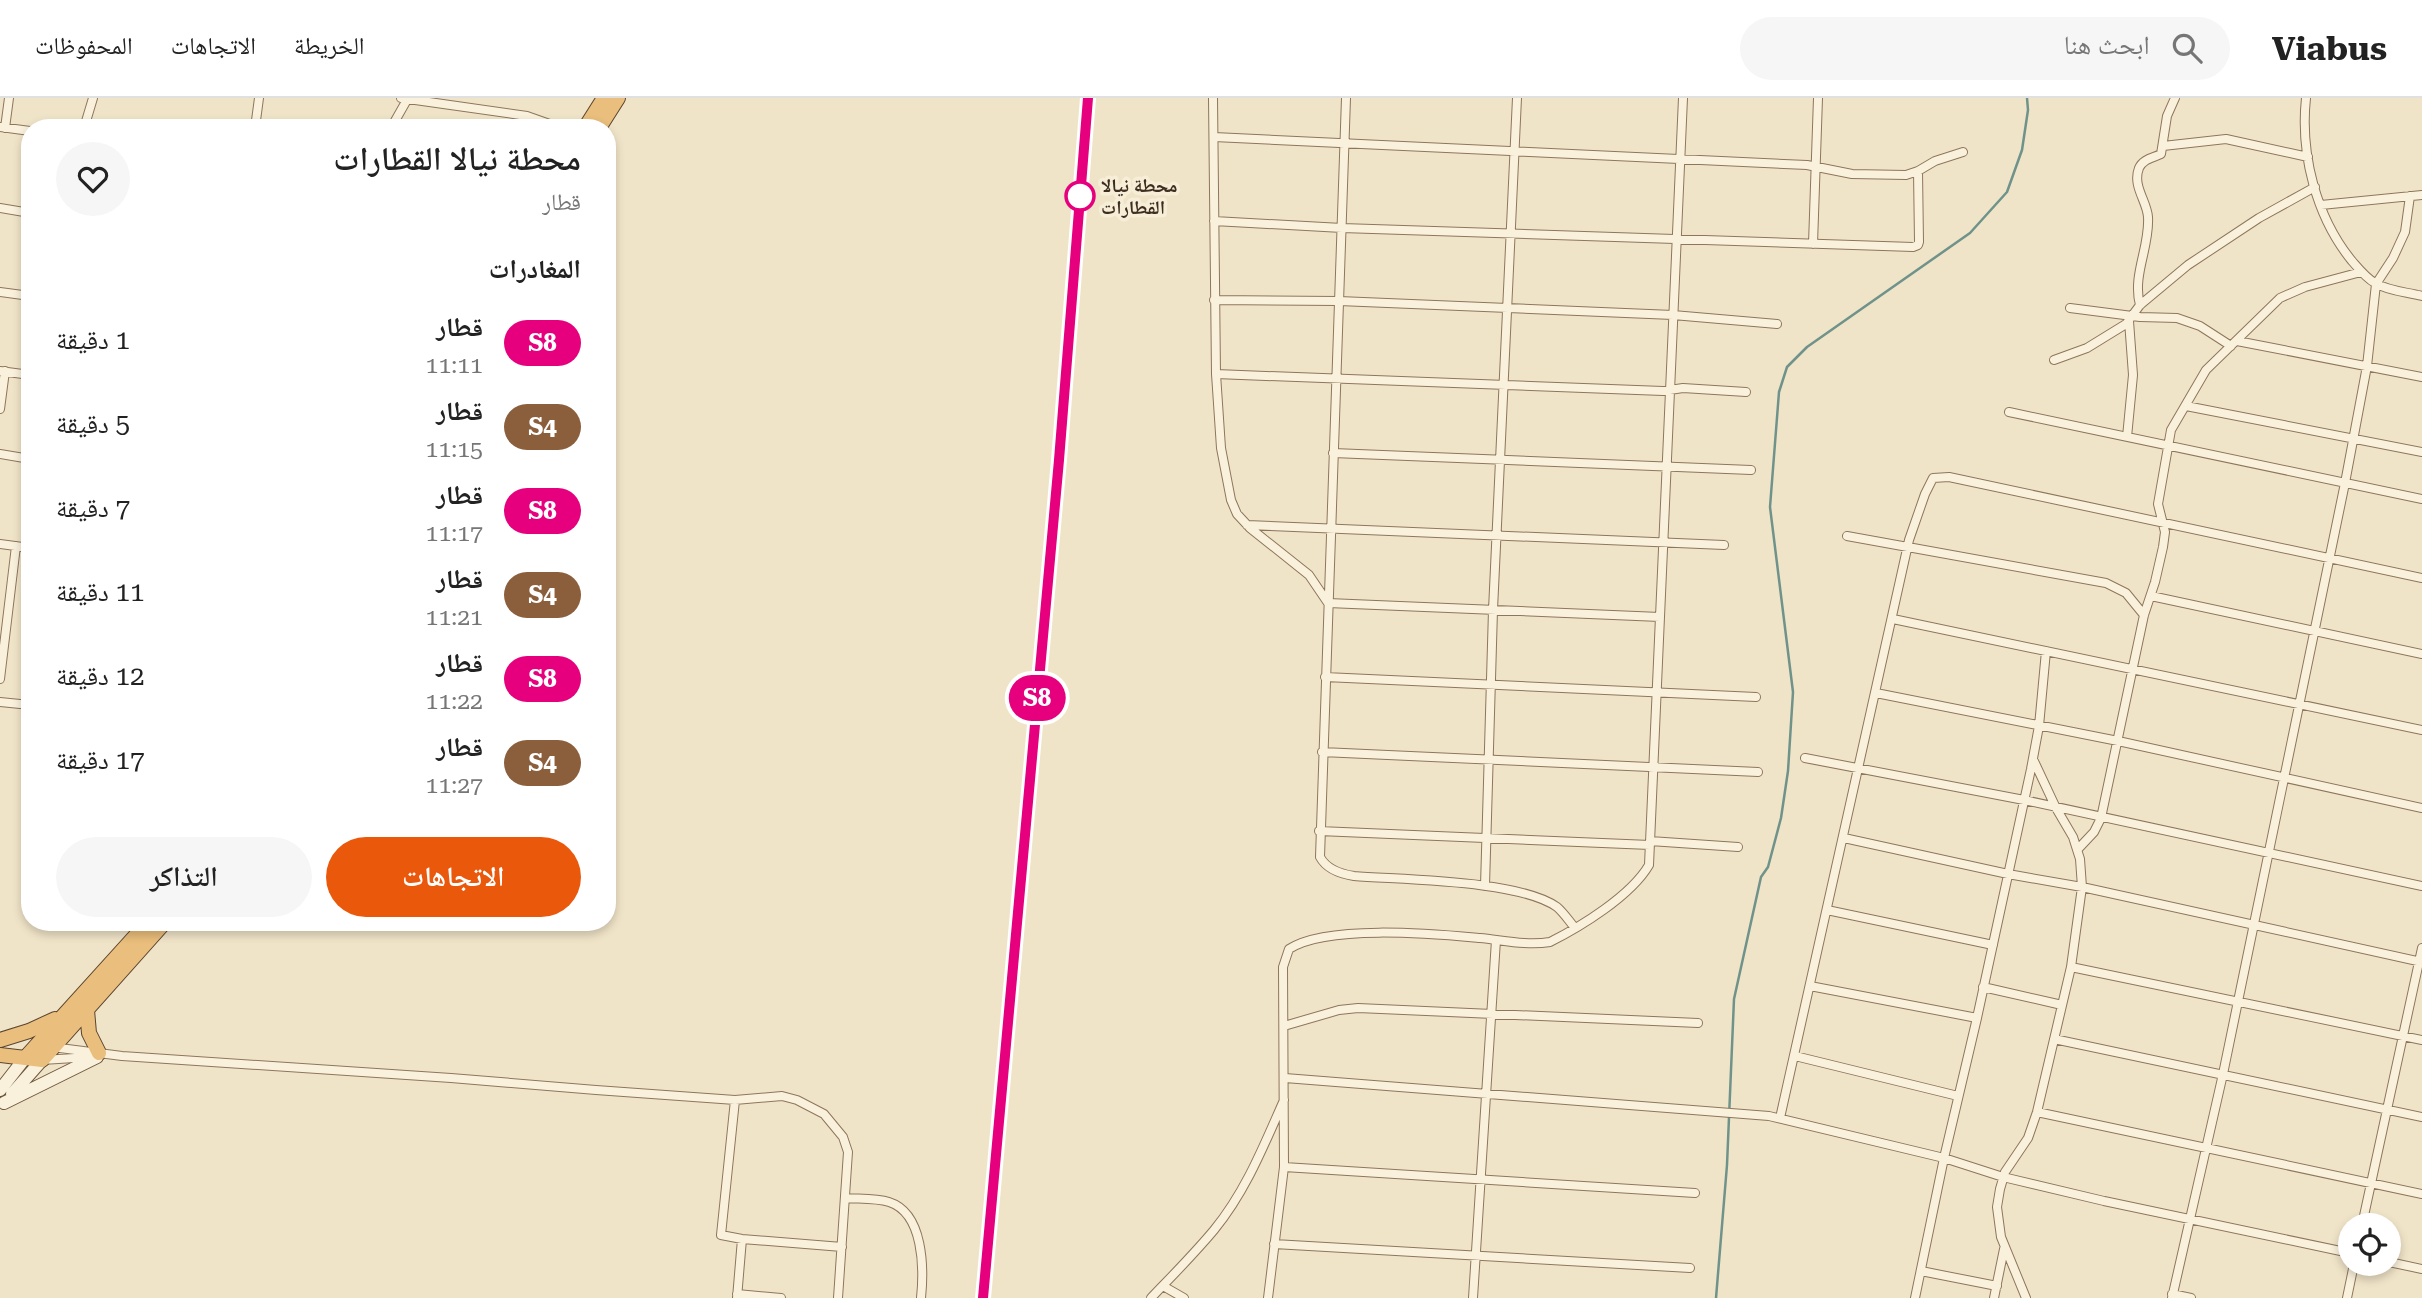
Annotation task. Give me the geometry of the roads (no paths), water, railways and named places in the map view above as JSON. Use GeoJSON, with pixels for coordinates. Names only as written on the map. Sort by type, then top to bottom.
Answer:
{"type":"FeatureCollection","features":[{"type":"Feature","properties":{"kind":"highway"},"geometry":{"type":"LineString","coordinates":[[591,119],[604,98]]}},
{"type":"Feature","properties":{"kind":"highway"},"geometry":{"type":"LineString","coordinates":[[605,119],[618,98]]}},
{"type":"Feature","properties":{"kind":"highway"},"geometry":{"type":"LineString","coordinates":[[0,1055],[43,1060],[87,1010],[134,948],[143,931]]}},
{"type":"Feature","properties":{"kind":"highway"},"geometry":{"type":"LineString","coordinates":[[25,1058],[62,1014],[154,931]]}},
{"type":"Feature","properties":{"kind":"highway"},"geometry":{"type":"LineString","coordinates":[[87,1010],[89,1034],[103,1055]]}},
{"type":"Feature","properties":{"kind":"highway"},"geometry":{"type":"LineString","coordinates":[[0,1042],[62,1014]]}},
{"type":"Feature","properties":{"kind":"highway"},"geometry":{"type":"LineString","coordinates":[[0,1042],[52,1047]]}},
{"type":"Feature","properties":{"kind":"main road"},"geometry":{"type":"LineString","coordinates":[[1,1100],[103,1055]]}},
{"type":"Feature","properties":{"kind":"main road"},"geometry":{"type":"LineString","coordinates":[[1,1100],[25,1058]]}},
{"type":"Feature","properties":{"kind":"main road"},"geometry":{"type":"LineString","coordinates":[[1,1100],[43,1060]]}},
{"type":"Feature","properties":{"kind":"street"},"geometry":{"type":"LineString","coordinates":[[9,98],[2,127],[21,130]]}},
{"type":"Feature","properties":{"kind":"street"},"geometry":{"type":"LineString","coordinates":[[87,119],[93,98]]}},
{"type":"Feature","properties":{"kind":"street"},"geometry":{"type":"LineString","coordinates":[[256,119],[259,98]]}},
{"type":"Feature","properties":{"kind":"street"},"geometry":{"type":"LineString","coordinates":[[401,98],[536,119]]}},
{"type":"Feature","properties":{"kind":"street"},"geometry":{"type":"LineString","coordinates":[[396,119],[408,98]]}},
{"type":"Feature","properties":{"kind":"street"},"geometry":{"type":"LineString","coordinates":[[1213,98],[1216,374],[1221,448],[1231,500],[1237,514],[1247,525],[1310,575],[1328,603]]}},
{"type":"Feature","properties":{"kind":"street"},"geometry":{"type":"LineString","coordinates":[[1346,98],[1319,831],[1321,860],[1335,871],[1344,874],[1505,889],[1546,901],[1563,912],[1575,928]]}},
{"type":"Feature","properties":{"kind":"street"},"geometry":{"type":"LineString","coordinates":[[1485,886],[1493,610],[1517,98]]}},
{"type":"Feature","properties":{"kind":"street"},"geometry":{"type":"LineString","coordinates":[[1268,1298],[1284,1167],[1284,959],[1289,949],[1303,941],[1328,935],[1363,934],[1544,943],[1575,928],[1615,900],[1641,877],[1649,865],[1683,98]]}},
{"type":"Feature","properties":{"kind":"street"},"geometry":{"type":"LineString","coordinates":[[1813,244],[1818,98]]}},
{"type":"Feature","properties":{"kind":"street"},"geometry":{"type":"LineString","coordinates":[[2140,305],[2137,284],[2148,218],[2138,184],[2138,170],[2146,160],[2161,154],[2166,116],[2175,98]]}},
{"type":"Feature","properties":{"kind":"street"},"geometry":{"type":"LineString","coordinates":[[2306,98],[2308,158],[2330,228],[2361,272],[2376,284],[2422,296]]}},
{"type":"Feature","properties":{"kind":"street"},"geometry":{"type":"LineString","coordinates":[[1214,137],[1680,158],[1816,166],[1846,173],[1885,176],[1906,175],[1935,161],[1963,152]]}},
{"type":"Feature","properties":{"kind":"street"},"geometry":{"type":"LineString","coordinates":[[2163,146],[2226,139],[2308,158]]}},
{"type":"Feature","properties":{"kind":"street"},"geometry":{"type":"LineString","coordinates":[[1213,221],[1676,240],[1918,245],[1918,171]]}},
{"type":"Feature","properties":{"kind":"street"},"geometry":{"type":"LineString","coordinates":[[2054,360],[2087,348],[2131,319],[2140,305],[2216,246],[2315,187]]}},
{"type":"Feature","properties":{"kind":"street"},"geometry":{"type":"LineString","coordinates":[[2321,205],[2422,195]]}},
{"type":"Feature","properties":{"kind":"street"},"geometry":{"type":"LineString","coordinates":[[2191,1298],[2172,1296],[2223,1074],[2345,483],[2367,366],[2376,284],[2393,258],[2405,232],[2410,196]]}},
{"type":"Feature","properties":{"kind":"street"},"geometry":{"type":"LineString","coordinates":[[0,208],[21,212]]}},
{"type":"Feature","properties":{"kind":"street"},"geometry":{"type":"LineString","coordinates":[[2078,849],[2094,832],[2101,818],[2144,615],[2163,547],[2165,532],[2158,503],[2171,430],[2206,370],[2280,298],[2291,292],[2361,272]]}},
{"type":"Feature","properties":{"kind":"street"},"geometry":{"type":"LineString","coordinates":[[0,292],[21,295]]}},
{"type":"Feature","properties":{"kind":"street"},"geometry":{"type":"LineString","coordinates":[[1214,300],[1339,301],[1673,315],[1777,324]]}},
{"type":"Feature","properties":{"kind":"street"},"geometry":{"type":"LineString","coordinates":[[2070,308],[2131,319],[2172,318],[2189,322],[2234,344],[2422,377]]}},
{"type":"Feature","properties":{"kind":"street"},"geometry":{"type":"LineString","coordinates":[[2127,437],[2133,375],[2131,319]]}},
{"type":"Feature","properties":{"kind":"street"},"geometry":{"type":"LineString","coordinates":[[0,409],[2,371],[21,374]]}},
{"type":"Feature","properties":{"kind":"street"},"geometry":{"type":"LineString","coordinates":[[1216,374],[1746,392]]}},
{"type":"Feature","properties":{"kind":"street"},"geometry":{"type":"LineString","coordinates":[[2186,406],[2422,452]]}},
{"type":"Feature","properties":{"kind":"street"},"geometry":{"type":"LineString","coordinates":[[2009,412],[2422,499]]}},
{"type":"Feature","properties":{"kind":"street"},"geometry":{"type":"LineString","coordinates":[[1333,453],[1751,470]]}},
{"type":"Feature","properties":{"kind":"street"},"geometry":{"type":"LineString","coordinates":[[0,454],[21,457]]}},
{"type":"Feature","properties":{"kind":"street"},"geometry":{"type":"LineString","coordinates":[[1780,1118],[1908,548],[1931,481],[1940,476],[2422,578]]}},
{"type":"Feature","properties":{"kind":"street"},"geometry":{"type":"LineString","coordinates":[[1247,525],[1724,545]]}},
{"type":"Feature","properties":{"kind":"street"},"geometry":{"type":"LineString","coordinates":[[1847,537],[2106,583],[2126,593],[2144,615]]}},
{"type":"Feature","properties":{"kind":"street"},"geometry":{"type":"LineString","coordinates":[[0,544],[21,547]]}},
{"type":"Feature","properties":{"kind":"street"},"geometry":{"type":"LineString","coordinates":[[0,679],[16,546]]}},
{"type":"Feature","properties":{"kind":"street"},"geometry":{"type":"LineString","coordinates":[[2151,596],[2422,654]]}},
{"type":"Feature","properties":{"kind":"street"},"geometry":{"type":"LineString","coordinates":[[1328,603],[1660,617]]}},
{"type":"Feature","properties":{"kind":"street"},"geometry":{"type":"LineString","coordinates":[[1893,620],[2422,730]]}},
{"type":"Feature","properties":{"kind":"street"},"geometry":{"type":"LineString","coordinates":[[1915,1298],[2033,759],[2046,651]]}},
{"type":"Feature","properties":{"kind":"street"},"geometry":{"type":"LineString","coordinates":[[1325,677],[1756,697]]}},
{"type":"Feature","properties":{"kind":"street"},"geometry":{"type":"LineString","coordinates":[[1876,693],[2118,741],[2422,808]]}},
{"type":"Feature","properties":{"kind":"street"},"geometry":{"type":"LineString","coordinates":[[0,702],[21,704]]}},
{"type":"Feature","properties":{"kind":"street"},"geometry":{"type":"LineString","coordinates":[[1322,752],[1758,772]]}},
{"type":"Feature","properties":{"kind":"street"},"geometry":{"type":"LineString","coordinates":[[1805,758],[2024,800],[2422,886]]}},
{"type":"Feature","properties":{"kind":"street"},"geometry":{"type":"LineString","coordinates":[[2026,1298],[2004,1248],[1997,1207],[2003,1177],[2028,1138],[2037,1112],[2070,967],[2082,887],[2078,849],[2033,759]]}},
{"type":"Feature","properties":{"kind":"street"},"geometry":{"type":"LineString","coordinates":[[1319,831],[1738,847]]}},
{"type":"Feature","properties":{"kind":"street"},"geometry":{"type":"LineString","coordinates":[[1844,838],[2008,874],[2082,887],[2420,962]]}},
{"type":"Feature","properties":{"kind":"street"},"geometry":{"type":"LineString","coordinates":[[1828,910],[1993,945]]}},
{"type":"Feature","properties":{"kind":"street"},"geometry":{"type":"LineString","coordinates":[[1473,1298],[1496,940]]}},
{"type":"Feature","properties":{"kind":"street"},"geometry":{"type":"LineString","coordinates":[[2365,1213],[2422,948]]}},
{"type":"Feature","properties":{"kind":"street"},"geometry":{"type":"LineString","coordinates":[[2070,967],[2422,1040]]}},
{"type":"Feature","properties":{"kind":"street"},"geometry":{"type":"LineString","coordinates":[[1811,986],[1977,1018]]}},
{"type":"Feature","properties":{"kind":"street"},"geometry":{"type":"LineString","coordinates":[[1983,987],[2062,1005]]}},
{"type":"Feature","properties":{"kind":"street"},"geometry":{"type":"LineString","coordinates":[[1284,1026],[1350,1008],[1698,1023]]}},
{"type":"Feature","properties":{"kind":"street"},"geometry":{"type":"LineString","coordinates":[[2054,1039],[2422,1117]]}},
{"type":"Feature","properties":{"kind":"street"},"geometry":{"type":"LineString","coordinates":[[52,1047],[103,1055],[735,1100],[782,1096],[797,1100],[824,1114],[843,1137],[848,1152],[838,1298]]}},
{"type":"Feature","properties":{"kind":"street"},"geometry":{"type":"LineString","coordinates":[[43,1060],[103,1055]]}},
{"type":"Feature","properties":{"kind":"street"},"geometry":{"type":"LineString","coordinates":[[1795,1056],[1958,1096]]}},
{"type":"Feature","properties":{"kind":"street"},"geometry":{"type":"LineString","coordinates":[[1285,1078],[1721,1111],[1780,1118],[1944,1158],[2003,1177],[2338,1251]]}},
{"type":"Feature","properties":{"kind":"street"},"geometry":{"type":"LineString","coordinates":[[1151,1298],[1215,1229],[1235,1199],[1260,1155],[1285,1097]]}},
{"type":"Feature","properties":{"kind":"street"},"geometry":{"type":"LineString","coordinates":[[735,1100],[721,1235],[842,1247]]}},
{"type":"Feature","properties":{"kind":"street"},"geometry":{"type":"LineString","coordinates":[[2037,1112],[2422,1194]]}},
{"type":"Feature","properties":{"kind":"street"},"geometry":{"type":"LineString","coordinates":[[1284,1167],[1695,1193]]}},
{"type":"Feature","properties":{"kind":"street"},"geometry":{"type":"LineString","coordinates":[[846,1198],[888,1202],[903,1209],[922,1249],[921,1298]]}},
{"type":"Feature","properties":{"kind":"street"},"geometry":{"type":"LineString","coordinates":[[742,1239],[737,1296],[780,1298]]}},
{"type":"Feature","properties":{"kind":"street"},"geometry":{"type":"LineString","coordinates":[[1274,1244],[1690,1268]]}},
{"type":"Feature","properties":{"kind":"street"},"geometry":{"type":"LineString","coordinates":[[1994,1298],[2004,1248]]}},
{"type":"Feature","properties":{"kind":"street"},"geometry":{"type":"LineString","coordinates":[[2401,1265],[2422,1269]]}},
{"type":"Feature","properties":{"kind":"street"},"geometry":{"type":"LineString","coordinates":[[1921,1271],[1997,1286]]}},
{"type":"Feature","properties":{"kind":"street"},"geometry":{"type":"LineString","coordinates":[[2347,1298],[2352,1276]]}},
{"type":"Feature","properties":{"kind":"street"},"geometry":{"type":"LineString","coordinates":[[1163,1286],[1184,1298]]}},
{"type":"Feature","properties":{"kind":"waterway"},"geometry":{"type":"LineString","coordinates":[[1716,1298],[1727,1165],[1734,999],[1761,877],[1768,867],[1781,818],[1788,771],[1793,692],[1770,507],[1779,392],[1787,367],[1807,347],[1970,233],[2007,192],[2022,150],[2028,110],[2027,98]]}},
{"type":"Feature","properties":{"kind":"railway"},"geometry":{"type":"LineString","coordinates":[[983,1298],[1059,460],[1088,98]]}},
{"type":"Feature","properties":{"kind":"train","name":"S8"},"geometry":{"type":"LineString","coordinates":[[983,1298],[1059,460],[1088,98]]}},
{"type":"Feature","properties":{"kind":"place","name":"محطة نيالا القطارات"},"geometry":{"type":"Point","coordinates":[1080,196]}}]}
